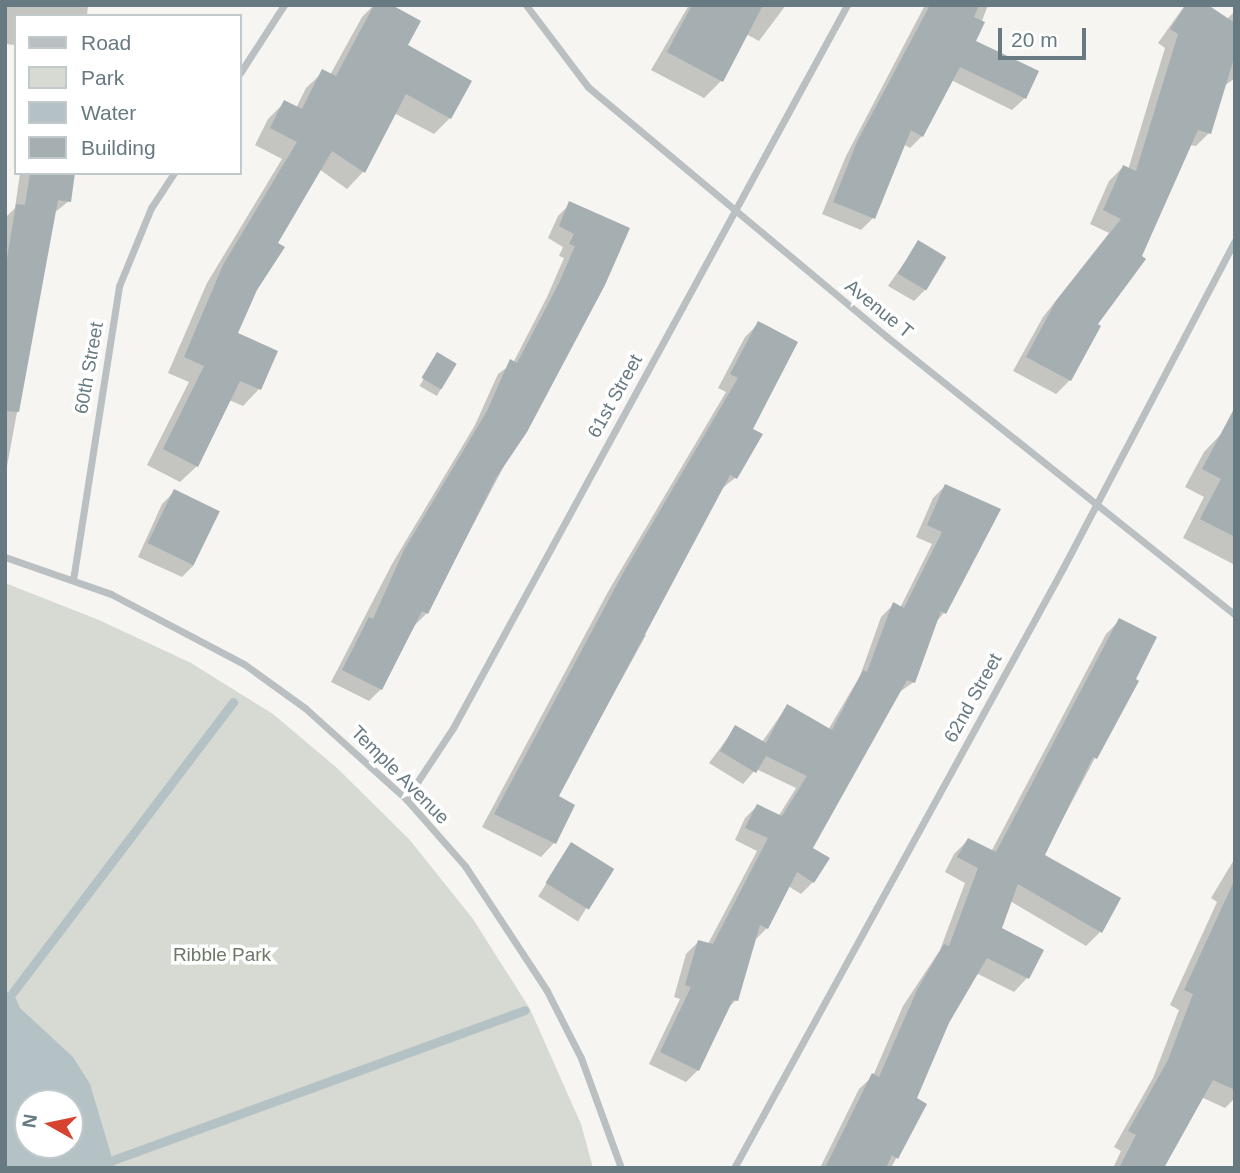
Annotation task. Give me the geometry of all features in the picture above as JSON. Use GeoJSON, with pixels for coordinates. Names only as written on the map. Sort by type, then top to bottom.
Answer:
{"type":"FeatureCollection","features":[{"type":"Feature","properties":{"kind":"street"},"geometry":{"type":"LineString","coordinates":[[242,70],[284,5]]}},
{"type":"Feature","properties":{"kind":"street","name":"Avenue T"},"geometry":{"type":"LineString","coordinates":[[526,5],[588,87],[736,211],[1235,615]]}},
{"type":"Feature","properties":{"kind":"street","name":"61st Street"},"geometry":{"type":"LineString","coordinates":[[406,799],[453,728],[847,5]]}},
{"type":"Feature","properties":{"kind":"street","name":"60th Street"},"geometry":{"type":"LineString","coordinates":[[74,580],[119,286],[151,208],[173,175]]}},
{"type":"Feature","properties":{"kind":"street","name":"62nd Street"},"geometry":{"type":"LineString","coordinates":[[734,1168],[1097,503],[1235,241]]}},
{"type":"Feature","properties":{"kind":"street","name":"Temple Avenue"},"geometry":{"type":"LineString","coordinates":[[5,557],[74,580],[178,627],[244,664],[314,716],[406,799],[465,866],[547,991],[581,1058],[621,1168]]}},
{"type":"Feature","properties":{"kind":"green space","name":"Ribble Park"},"geometry":{"type":"Polygon","coordinates":[[[5,583],[99,620],[191,663],[273,714],[337,768],[409,839],[473,919],[530,1009],[581,1124],[593,1168],[5,1168],[5,583]]]}},
{"type":"Feature","properties":{"kind":"water"},"geometry":{"type":"Polygon","coordinates":[[[5,992],[13,992],[20,1008],[73,1057],[90,1084],[115,1168],[5,1168],[5,992]]]}},
{"type":"Feature","properties":{"kind":"building"},"geometry":{"type":"Polygon","coordinates":[[[374,5],[392,5],[421,21],[408,45],[472,81],[451,119],[406,94],[365,173],[332,151],[278,243],[285,247],[257,290],[238,333],[278,351],[261,390],[240,381],[198,467],[163,449],[204,366],[184,357],[223,265],[297,142],[270,128],[284,100],[302,109],[322,69],[336,76],[374,5]]]}},
{"type":"Feature","properties":{"kind":"building"},"geometry":{"type":"Polygon","coordinates":[[[692,5],[763,5],[723,82],[667,52],[692,5]]]}},
{"type":"Feature","properties":{"kind":"building"},"geometry":{"type":"Polygon","coordinates":[[[930,5],[979,5],[974,17],[985,22],[976,41],[1039,71],[1026,99],[960,67],[923,137],[911,130],[875,219],[833,202],[857,142],[930,5]]]}},
{"type":"Feature","properties":{"kind":"building"},"geometry":{"type":"Polygon","coordinates":[[[1186,5],[1208,5],[1235,23],[1235,55],[1211,134],[1198,130],[1142,256],[1146,259],[1098,324],[1101,326],[1071,381],[1026,357],[1056,301],[1121,219],[1103,210],[1123,165],[1136,171],[1178,34],[1170,29],[1186,5]]]}},
{"type":"Feature","properties":{"kind":"building"},"geometry":{"type":"Polygon","coordinates":[[[30,175],[75,175],[71,202],[58,200],[19,412],[5,411],[5,271],[16,204],[25,205],[30,175]]]}},
{"type":"Feature","properties":{"kind":"building"},"geometry":{"type":"Polygon","coordinates":[[[569,201],[630,228],[605,285],[527,432],[496,478],[428,614],[422,611],[382,690],[342,670],[369,617],[373,619],[404,550],[487,411],[510,359],[517,363],[559,283],[575,246],[569,244],[574,234],[559,226],[569,201]]]}},
{"type":"Feature","properties":{"kind":"building"},"geometry":{"type":"Polygon","coordinates":[[[918,240],[946,257],[926,290],[898,273],[918,240]]]}},
{"type":"Feature","properties":{"kind":"building"},"geometry":{"type":"Polygon","coordinates":[[[758,321],[798,342],[753,429],[763,434],[737,479],[730,475],[559,796],[575,805],[556,844],[494,814],[622,575],[738,378],[730,374],[758,321]]]}},
{"type":"Feature","properties":{"kind":"building"},"geometry":{"type":"Polygon","coordinates":[[[437,352],[457,364],[441,390],[422,378],[437,352]]]}},
{"type":"Feature","properties":{"kind":"building"},"geometry":{"type":"Polygon","coordinates":[[[1235,407],[1235,537],[1200,519],[1221,479],[1202,469],[1235,407]]]}},
{"type":"Feature","properties":{"kind":"building"},"geometry":{"type":"Polygon","coordinates":[[[945,484],[1001,509],[946,614],[941,611],[915,683],[907,680],[813,848],[830,858],[814,883],[797,872],[768,929],[760,925],[738,1001],[733,1000],[699,1071],[660,1052],[691,987],[685,985],[698,940],[713,944],[768,838],[745,828],[757,804],[782,816],[807,776],[766,756],[756,773],[720,751],[735,725],[766,743],[787,704],[832,730],[863,670],[867,672],[893,602],[904,608],[942,532],[927,525],[945,484]]]}},
{"type":"Feature","properties":{"kind":"building"},"geometry":{"type":"Polygon","coordinates":[[[174,489],[220,511],[194,565],[148,543],[174,489]]]}},
{"type":"Feature","properties":{"kind":"building"},"geometry":{"type":"Polygon","coordinates":[[[1119,618],[1157,637],[1136,679],[1139,681],[1097,759],[1093,757],[1045,855],[1121,898],[1102,933],[1018,884],[1002,928],[1044,950],[1029,979],[987,958],[949,1023],[917,1098],[927,1104],[898,1159],[892,1155],[886,1168],[825,1168],[872,1073],[879,1077],[917,990],[944,944],[949,946],[978,868],[957,857],[968,838],[996,852],[1119,618]]]}},
{"type":"Feature","properties":{"kind":"building"},"geometry":{"type":"Polygon","coordinates":[[[571,842],[614,869],[589,910],[546,883],[571,842]]]}},
{"type":"Feature","properties":{"kind":"building"},"geometry":{"type":"Polygon","coordinates":[[[1235,879],[1235,1090],[1213,1080],[1164,1168],[1119,1168],[1136,1135],[1128,1131],[1168,1060],[1193,994],[1184,990],[1235,879]]]}},
{"type":"Feature","properties":{"kind":"waterway"},"geometry":{"type":"LineString","coordinates":[[13,992],[233,702]]}},
{"type":"Feature","properties":{"kind":"waterway"},"geometry":{"type":"LineString","coordinates":[[113,1160],[525,1010]]}}]}
